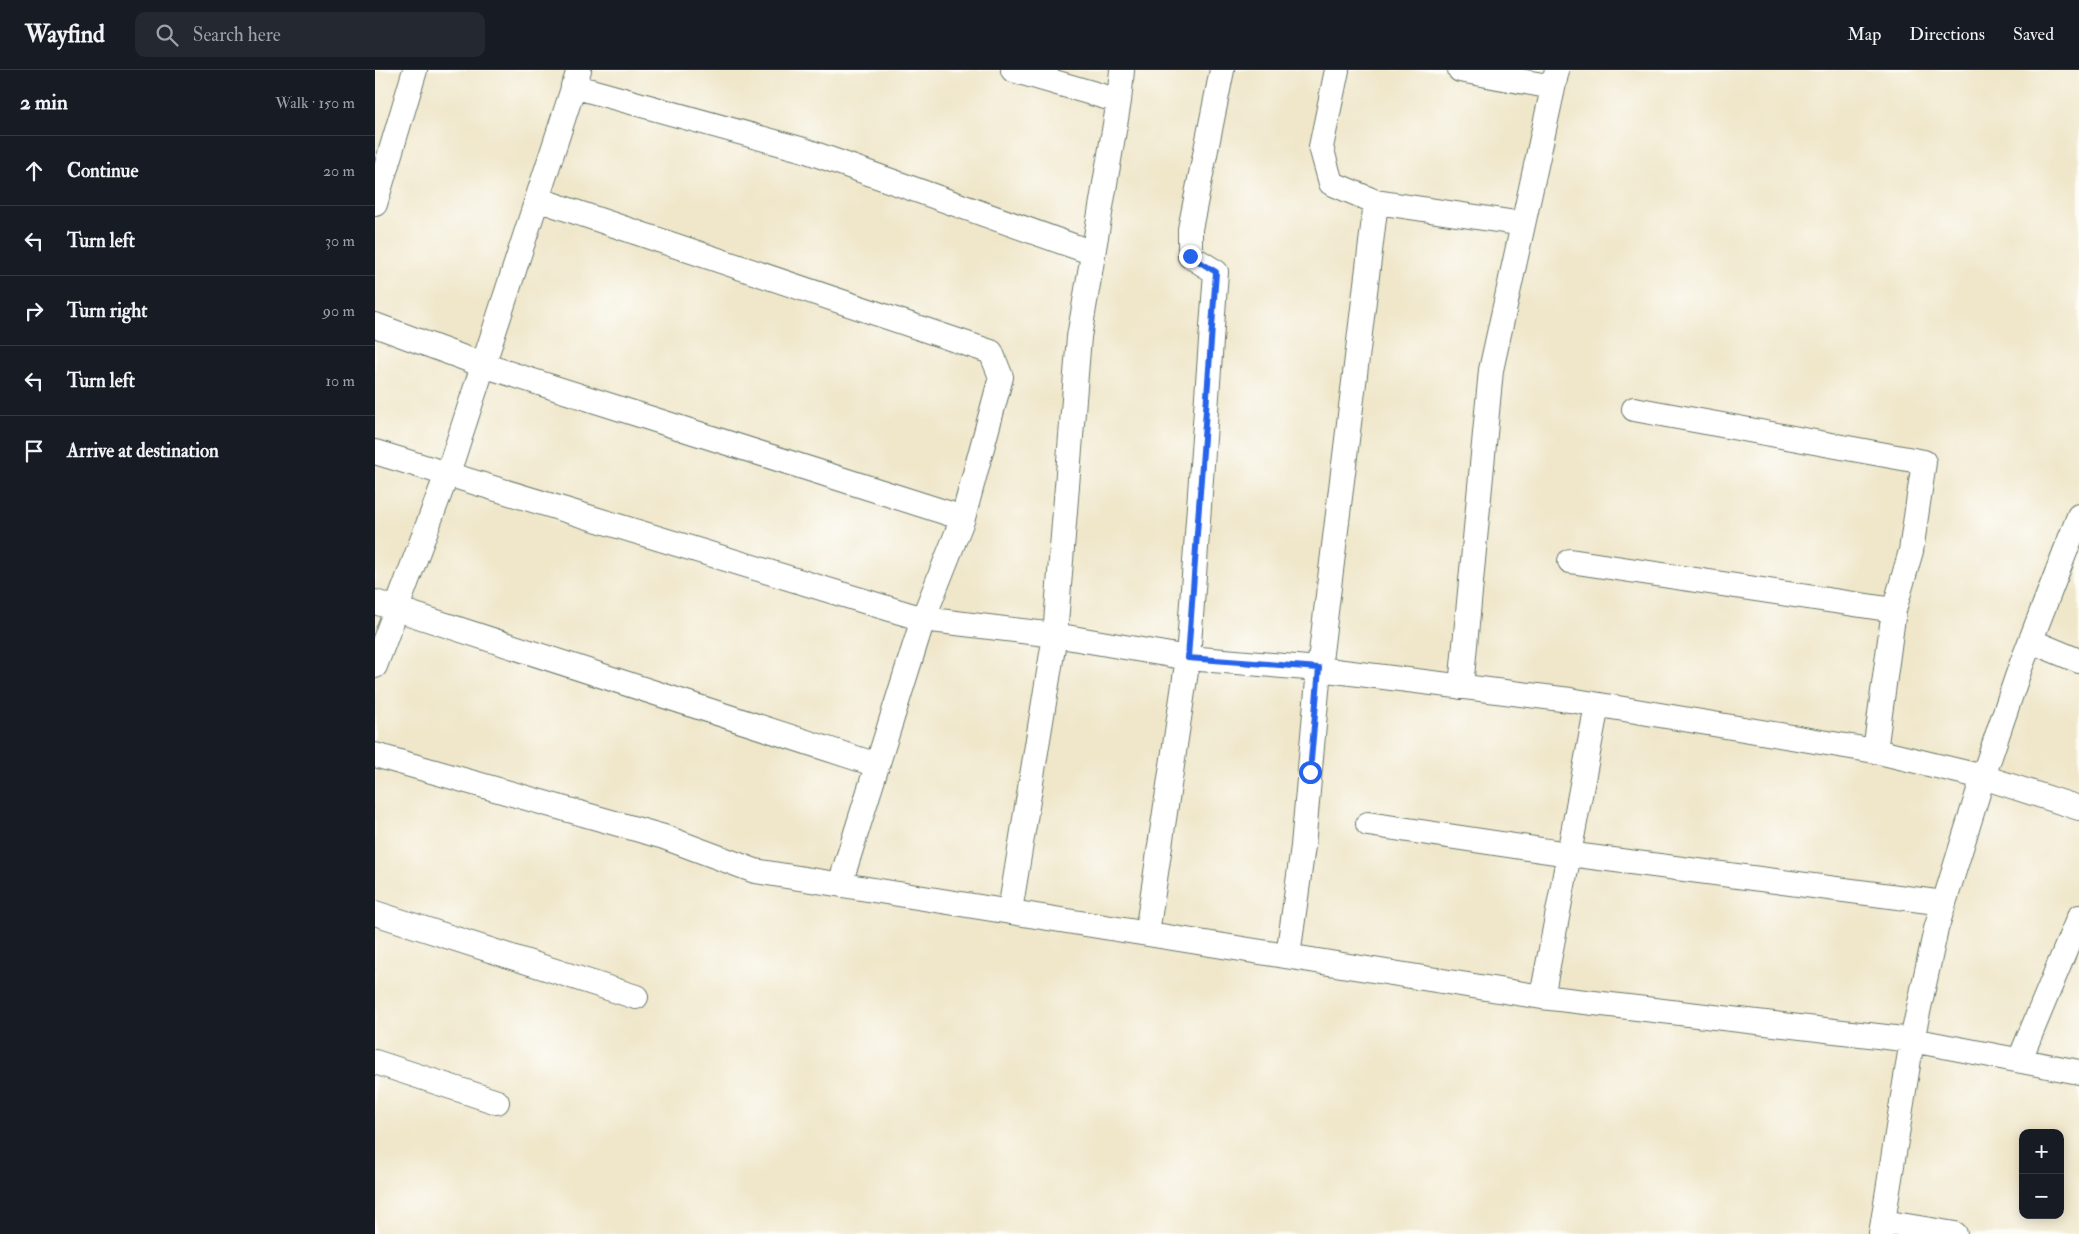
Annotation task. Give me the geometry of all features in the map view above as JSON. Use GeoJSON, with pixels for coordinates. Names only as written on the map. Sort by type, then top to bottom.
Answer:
{"type":"FeatureCollection","features":[{"type":"Feature","properties":{"kind":"street"},"geometry":{"type":"LineString","coordinates":[[375,204],[415,70]]}},
{"type":"Feature","properties":{"kind":"street"},"geometry":{"type":"LineString","coordinates":[[1013,70],[1119,101]]}},
{"type":"Feature","properties":{"kind":"street"},"geometry":{"type":"LineString","coordinates":[[1010,912],[1055,635],[1079,336],[1123,70]]}},
{"type":"Feature","properties":{"kind":"street"},"geometry":{"type":"LineString","coordinates":[[1147,934],[1188,658],[1216,272],[1190,256],[1190,229],[1222,70]]}},
{"type":"Feature","properties":{"kind":"street"},"geometry":{"type":"LineString","coordinates":[[1337,70],[1321,147],[1331,183],[1376,202],[1523,224]]}},
{"type":"Feature","properties":{"kind":"street"},"geometry":{"type":"LineString","coordinates":[[1460,70],[1555,79],[1491,370],[1461,687]]}},
{"type":"Feature","properties":{"kind":"street"},"geometry":{"type":"LineString","coordinates":[[375,666],[386,605],[447,475],[576,78],[804,150],[1093,253]]}},
{"type":"Feature","properties":{"kind":"street"},"geometry":{"type":"LineString","coordinates":[[537,199],[991,352],[1001,377],[963,518],[923,619],[840,884]]}},
{"type":"Feature","properties":{"kind":"street"},"geometry":{"type":"LineString","coordinates":[[1288,956],[1303,846],[1319,668],[1376,202]]}},
{"type":"Feature","properties":{"kind":"street"},"geometry":{"type":"LineString","coordinates":[[375,325],[483,365],[963,518]]}},
{"type":"Feature","properties":{"kind":"street"},"geometry":{"type":"LineString","coordinates":[[1634,410],[1924,462],[1911,551],[1894,610],[1875,751]]}},
{"type":"Feature","properties":{"kind":"street"},"geometry":{"type":"LineString","coordinates":[[375,452],[923,619],[1055,635],[1188,658],[1319,668],[1597,705],[1875,751],[1983,777],[2079,808]]}},
{"type":"Feature","properties":{"kind":"street"},"geometry":{"type":"LineString","coordinates":[[1955,1234],[1882,1228],[1912,1040],[1936,929],[1983,777],[2031,641],[2079,516]]}},
{"type":"Feature","properties":{"kind":"street"},"geometry":{"type":"LineString","coordinates":[[1569,561],[1894,610]]}},
{"type":"Feature","properties":{"kind":"street"},"geometry":{"type":"LineString","coordinates":[[386,605],[877,765]]}},
{"type":"Feature","properties":{"kind":"street"},"geometry":{"type":"LineString","coordinates":[[2031,641],[2079,661]]}},
{"type":"Feature","properties":{"kind":"street"},"geometry":{"type":"LineString","coordinates":[[1542,998],[1597,705]]}},
{"type":"Feature","properties":{"kind":"street"},"geometry":{"type":"LineString","coordinates":[[375,755],[664,837],[755,870],[1542,998],[1912,1040],[2079,1072]]}},
{"type":"Feature","properties":{"kind":"street"},"geometry":{"type":"LineString","coordinates":[[1368,824],[1569,854],[1944,903]]}},
{"type":"Feature","properties":{"kind":"street"},"geometry":{"type":"LineString","coordinates":[[375,913],[636,997]]}},
{"type":"Feature","properties":{"kind":"street"},"geometry":{"type":"LineString","coordinates":[[2018,1060],[2079,917]]}},
{"type":"Feature","properties":{"kind":"street"},"geometry":{"type":"LineString","coordinates":[[375,1062],[497,1102]]}},
{"type":"Feature","properties":{"kind":"route"},"geometry":{"type":"LineString","coordinates":[[1190,256],[1216,272],[1188,658],[1319,668],[1310,772]]}}]}
